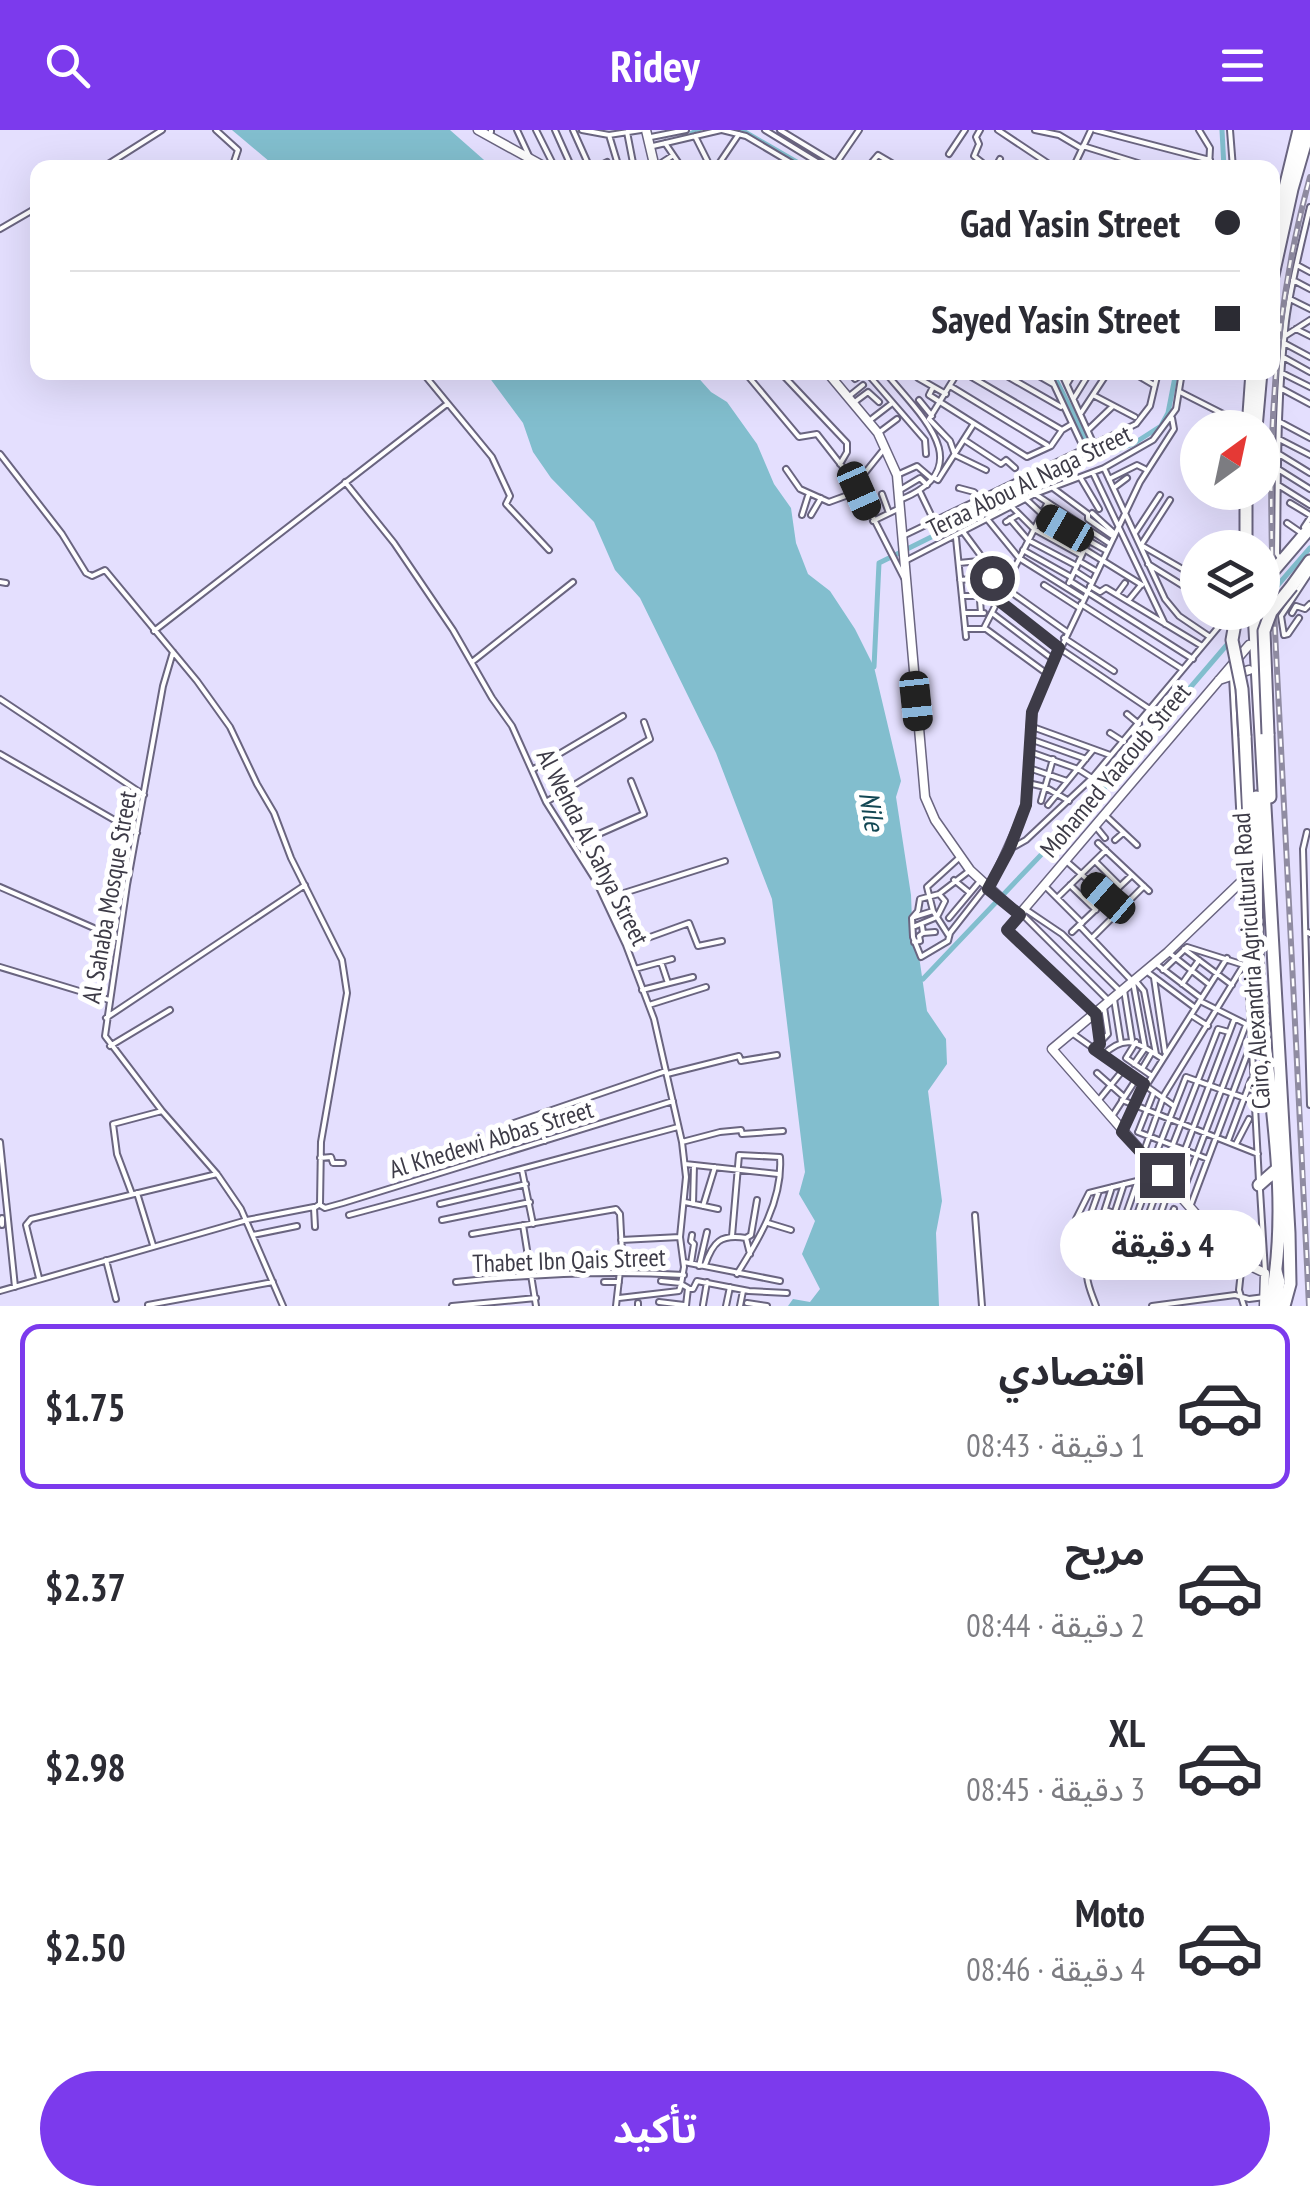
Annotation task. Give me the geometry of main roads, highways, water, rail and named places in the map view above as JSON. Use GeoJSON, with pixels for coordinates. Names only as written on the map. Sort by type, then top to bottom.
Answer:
{"type":"FeatureCollection","features":[{"type":"Feature","properties":{"kind":"highway"},"geometry":{"type":"LineString","coordinates":[[1280,205],[1299,130]]}},
{"type":"Feature","properties":{"kind":"highway"},"geometry":{"type":"LineString","coordinates":[[1280,244],[1309,130]]}},
{"type":"Feature","properties":{"kind":"highway"},"geometry":{"type":"LineString","coordinates":[[1249,410],[1251,380]]}},
{"type":"Feature","properties":{"kind":"highway"},"geometry":{"type":"LineString","coordinates":[[1258,410],[1260,380]]}},
{"type":"Feature","properties":{"kind":"highway"},"geometry":{"type":"LineString","coordinates":[[1280,559],[1305,530]]}},
{"type":"Feature","properties":{"kind":"highway"},"geometry":{"type":"LineString","coordinates":[[1262,832],[1268,734],[1264,631],[1272,612],[1310,561]]}},
{"type":"Feature","properties":{"kind":"highway"},"geometry":{"type":"LineString","coordinates":[[1232,630],[1242,688],[1249,822],[1262,832]]}},
{"type":"Feature","properties":{"kind":"highway","name":"Cairo, Alexandria Agricultural Road"},"geometry":{"type":"LineString","coordinates":[[1250,630],[1262,832],[1273,922],[1290,1284],[1275,1305]]}},
{"type":"Feature","properties":{"kind":"highway","name":"Cairo, Alexandria Agricultural Road"},"geometry":{"type":"LineString","coordinates":[[1252,630],[1262,832],[1250,880],[1276,1170],[1271,1271],[1275,1305]]}},
{"type":"Feature","properties":{"kind":"highway"},"geometry":{"type":"LineString","coordinates":[[1256,939],[1267,943],[1273,922]]}},
{"type":"Feature","properties":{"kind":"highway"},"geometry":{"type":"LineString","coordinates":[[1260,992],[1265,962],[1272,964],[1276,975]]}},
{"type":"Feature","properties":{"kind":"highway"},"geometry":{"type":"LineString","coordinates":[[1260,1185],[1276,1170]]}},
{"type":"Feature","properties":{"kind":"main road"},"geometry":{"type":"LineString","coordinates":[[489,131],[538,160]]}},
{"type":"Feature","properties":{"kind":"main road"},"geometry":{"type":"LineString","coordinates":[[645,135],[651,160]]}},
{"type":"Feature","properties":{"kind":"main road"},"geometry":{"type":"LineString","coordinates":[[645,135],[651,160]]}},
{"type":"Feature","properties":{"kind":"main road"},"geometry":{"type":"LineString","coordinates":[[831,380],[884,449],[901,500]]}},
{"type":"Feature","properties":{"kind":"main road"},"geometry":{"type":"LineString","coordinates":[[832,380],[878,433],[898,475],[901,500]]}},
{"type":"Feature","properties":{"kind":"main road","name":"Mohamed Yaacoub Street"},"geometry":{"type":"LineString","coordinates":[[901,500],[925,797],[935,820],[970,870],[1008,906],[1022,912],[1249,646]]}},
{"type":"Feature","properties":{"kind":"main road"},"geometry":{"type":"LineString","coordinates":[[1230,670],[1250,670]]}},
{"type":"Feature","properties":{"kind":"main road"},"geometry":{"type":"LineString","coordinates":[[1250,880],[1159,967],[1146,971],[1052,1049],[1162,1175],[1169,1190],[1180,1196],[1187,1210],[1242,1262],[1271,1271]]}},
{"type":"Feature","properties":{"kind":"water"},"geometry":{"type":"Polygon","coordinates":[[[232,130],[450,130],[484,160],[268,160],[232,130]]]}},
{"type":"Feature","properties":{"kind":"water","name":"Nile"},"geometry":{"type":"Polygon","coordinates":[[[491,380],[700,380],[727,402],[757,444],[774,484],[791,508],[796,543],[808,574],[830,591],[874,667],[901,781],[896,797],[911,895],[913,945],[919,956],[927,1011],[946,1039],[947,1064],[928,1091],[942,1201],[936,1233],[939,1306],[788,1306],[793,1299],[810,1302],[820,1289],[802,1254],[815,1221],[799,1194],[805,1172],[772,899],[716,753],[640,598],[615,570],[594,522],[551,478],[533,452],[523,423],[491,380]]]}},
{"type":"Feature","properties":{"kind":"waterway"},"geometry":{"type":"LineString","coordinates":[[692,133],[699,130]]}},
{"type":"Feature","properties":{"kind":"waterway"},"geometry":{"type":"LineString","coordinates":[[731,130],[745,132],[793,160]]}},
{"type":"Feature","properties":{"kind":"waterway"},"geometry":{"type":"LineString","coordinates":[[1222,130],[1224,160]]}},
{"type":"Feature","properties":{"kind":"waterway"},"geometry":{"type":"LineString","coordinates":[[1056,380],[1095,457]]}},
{"type":"Feature","properties":{"kind":"waterway"},"geometry":{"type":"LineString","coordinates":[[874,667],[879,563],[1076,465],[1133,444],[1161,426],[1168,413],[1174,380]]}},
{"type":"Feature","properties":{"kind":"waterway"},"geometry":{"type":"LineString","coordinates":[[1280,583],[1310,548]]}},
{"type":"Feature","properties":{"kind":"waterway"},"geometry":{"type":"LineString","coordinates":[[923,979],[1099,794],[1231,640]]}},
{"type":"Feature","properties":{"kind":"railway"},"geometry":{"type":"LineString","coordinates":[[1280,330],[1310,177]]}},
{"type":"Feature","properties":{"kind":"railway"},"geometry":{"type":"LineString","coordinates":[[1275,380],[1274,603],[1309,1306]]}}]}
